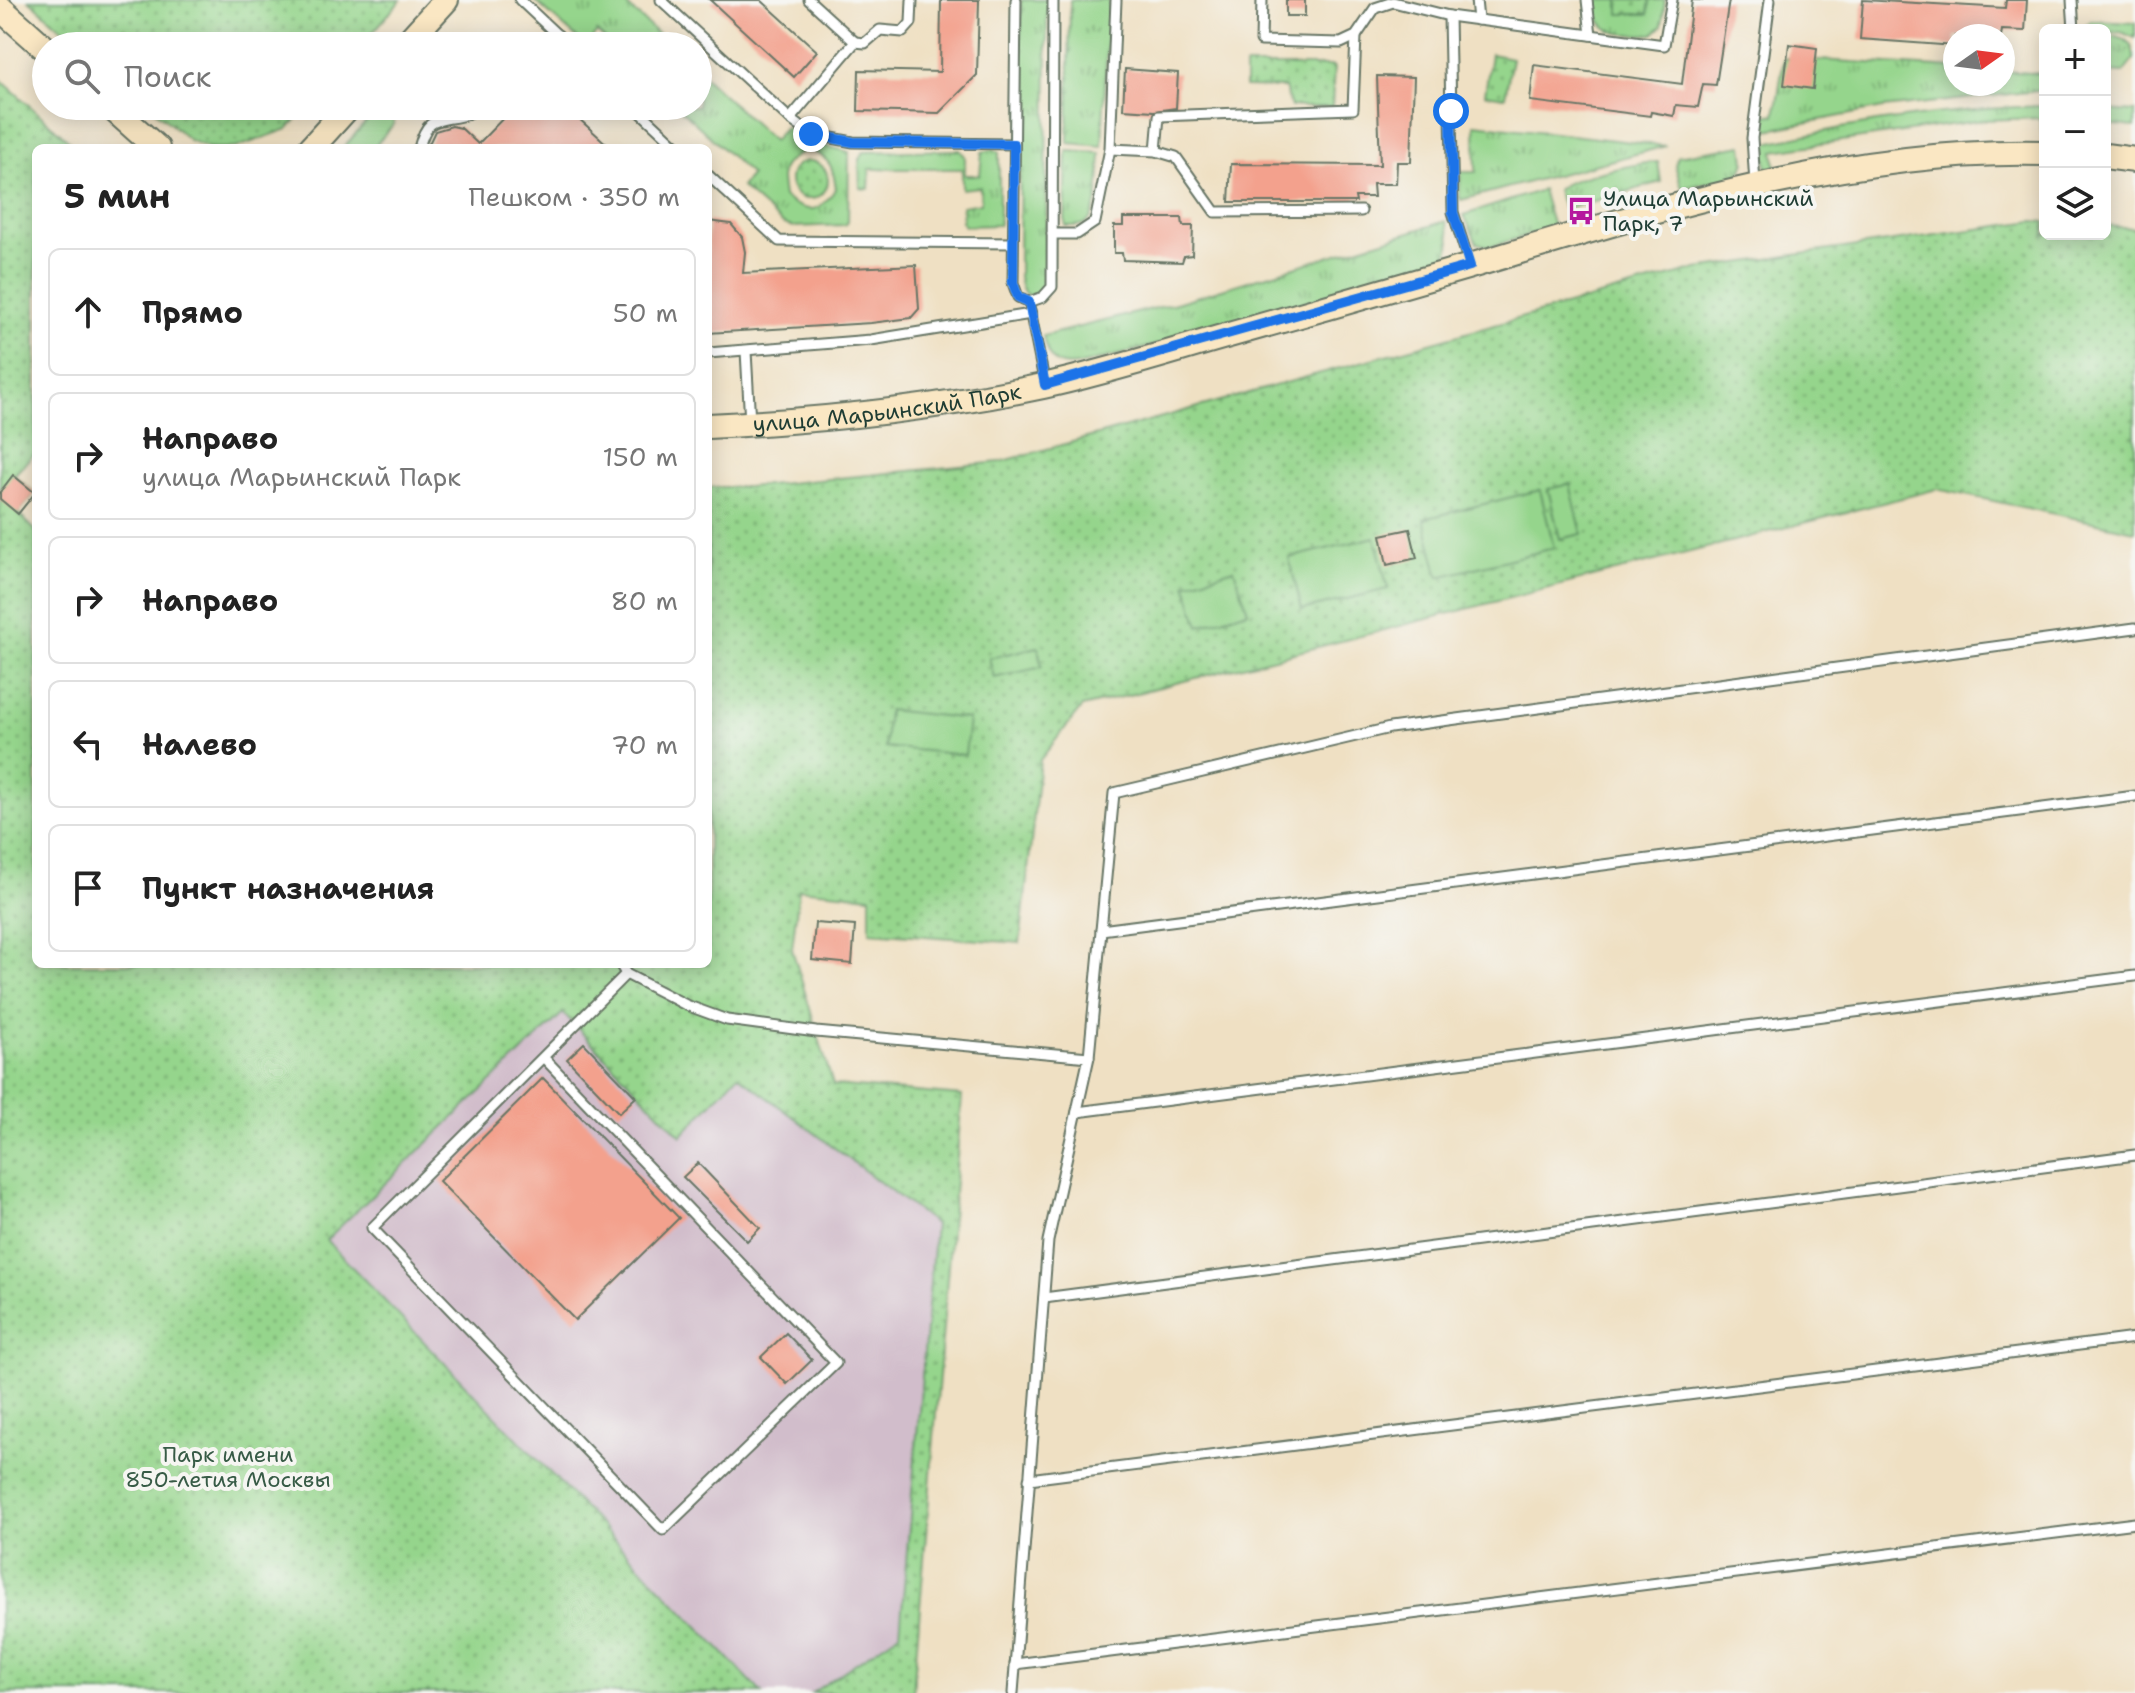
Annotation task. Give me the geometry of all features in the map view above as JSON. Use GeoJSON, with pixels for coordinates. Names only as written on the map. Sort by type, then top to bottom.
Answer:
{"type":"FeatureCollection","features":[{"type":"Feature","properties":{"kind":"main road"},"geometry":{"type":"LineString","coordinates":[[417,32],[446,0]]}},
{"type":"Feature","properties":{"kind":"main road"},"geometry":{"type":"LineString","coordinates":[[0,8],[32,37]]}},
{"type":"Feature","properties":{"kind":"main road"},"geometry":{"type":"LineString","coordinates":[[126,120],[153,144]]}},
{"type":"Feature","properties":{"kind":"main road"},"geometry":{"type":"LineString","coordinates":[[315,144],[336,120]]}},
{"type":"Feature","properties":{"kind":"main road","name":"улица Марьинский Парк"},"geometry":{"type":"LineString","coordinates":[[712,426],[898,410],[1045,385],[1680,204],[1821,174],[1941,156],[2039,153]]}},
{"type":"Feature","properties":{"kind":"main road"},"geometry":{"type":"LineString","coordinates":[[2111,157],[2135,160]]}},
{"type":"Feature","properties":{"kind":"lane"},"geometry":{"type":"LineString","coordinates":[[520,0],[555,32]]}},
{"type":"Feature","properties":{"kind":"lane"},"geometry":{"type":"LineString","coordinates":[[661,0],[696,32]]}},
{"type":"Feature","properties":{"kind":"lane"},"geometry":{"type":"LineString","coordinates":[[809,0],[855,42],[865,43],[880,30],[903,32],[911,23],[912,0]]}},
{"type":"Feature","properties":{"kind":"lane"},"geometry":{"type":"LineString","coordinates":[[1016,0],[1013,283],[1018,297],[1029,302],[1043,297],[1052,287],[1053,0]]}},
{"type":"Feature","properties":{"kind":"lane"},"geometry":{"type":"LineString","coordinates":[[1052,234],[1077,234],[1095,222],[1110,149],[1116,0]]}},
{"type":"Feature","properties":{"kind":"lane"},"geometry":{"type":"LineString","coordinates":[[1262,0],[1261,41],[1341,43],[1356,36],[1375,8],[1392,1],[1449,16],[1664,45],[1672,0]]}},
{"type":"Feature","properties":{"kind":"lane"},"geometry":{"type":"LineString","coordinates":[[1476,0],[1478,20]]}},
{"type":"Feature","properties":{"kind":"lane"},"geometry":{"type":"LineString","coordinates":[[1587,0],[1591,35]]}},
{"type":"Feature","properties":{"kind":"lane"},"geometry":{"type":"LineString","coordinates":[[1755,187],[1752,138],[1770,0]]}},
{"type":"Feature","properties":{"kind":"lane"},"geometry":{"type":"LineString","coordinates":[[2072,0],[2074,24]]}},
{"type":"Feature","properties":{"kind":"lane"},"geometry":{"type":"LineString","coordinates":[[1449,16],[1453,212],[1470,266]]}},
{"type":"Feature","properties":{"kind":"lane"},"geometry":{"type":"LineString","coordinates":[[1156,151],[1159,116],[1353,109],[1356,36]]}},
{"type":"Feature","properties":{"kind":"lane"},"geometry":{"type":"LineString","coordinates":[[790,119],[855,42]]}},
{"type":"Feature","properties":{"kind":"lane"},"geometry":{"type":"LineString","coordinates":[[712,47],[790,119],[811,134],[853,142],[1014,144]]}},
{"type":"Feature","properties":{"kind":"lane"},"geometry":{"type":"LineString","coordinates":[[421,144],[427,128],[438,120]]}},
{"type":"Feature","properties":{"kind":"lane"},"geometry":{"type":"LineString","coordinates":[[649,120],[675,144]]}},
{"type":"Feature","properties":{"kind":"lane"},"geometry":{"type":"LineString","coordinates":[[1110,149],[1156,151],[1176,157],[1215,212],[1361,211]]}},
{"type":"Feature","properties":{"kind":"lane"},"geometry":{"type":"LineString","coordinates":[[712,179],[779,241],[1013,243]]}},
{"type":"Feature","properties":{"kind":"lane"},"geometry":{"type":"LineString","coordinates":[[1029,302],[1045,385]]}},
{"type":"Feature","properties":{"kind":"lane"},"geometry":{"type":"LineString","coordinates":[[712,353],[871,340],[1031,314]]}},
{"type":"Feature","properties":{"kind":"lane"},"geometry":{"type":"LineString","coordinates":[[746,351],[750,424]]}},
{"type":"Feature","properties":{"kind":"lane"},"geometry":{"type":"LineString","coordinates":[[1013,1693],[1048,1241],[1089,1057],[1114,793],[1390,728],[2135,628]]}},
{"type":"Feature","properties":{"kind":"lane"},"geometry":{"type":"LineString","coordinates":[[1101,930],[2135,796]]}},
{"type":"Feature","properties":{"kind":"lane"},"geometry":{"type":"LineString","coordinates":[[622,968],[626,974],[686,1005],[727,1020],[816,1032],[1089,1057]]}},
{"type":"Feature","properties":{"kind":"lane"},"geometry":{"type":"LineString","coordinates":[[544,1058],[836,1363],[663,1530],[372,1228],[626,974]]}},
{"type":"Feature","properties":{"kind":"lane"},"geometry":{"type":"LineString","coordinates":[[1077,1112],[2135,976]]}},
{"type":"Feature","properties":{"kind":"lane"},"geometry":{"type":"LineString","coordinates":[[1044,1298],[2135,1155]]}},
{"type":"Feature","properties":{"kind":"lane"},"geometry":{"type":"LineString","coordinates":[[1029,1479],[2135,1338]]}},
{"type":"Feature","properties":{"kind":"lane"},"geometry":{"type":"LineString","coordinates":[[1015,1664],[2135,1523]]}},
{"type":"Feature","properties":{"kind":"shaded area"},"geometry":{"type":"Polygon","coordinates":[[[563,1013],[738,1074],[935,1224],[900,1633],[812,1693],[762,1693],[326,1240],[563,1013]]]}},
{"type":"Feature","properties":{"kind":"green space"},"geometry":{"type":"Polygon","coordinates":[[[29,0],[401,0],[373,32],[66,32],[29,0]]]}},
{"type":"Feature","properties":{"kind":"green space"},"geometry":{"type":"Polygon","coordinates":[[[534,0],[621,0],[656,32],[597,32],[570,32],[534,0]]]}},
{"type":"Feature","properties":{"kind":"green space"},"geometry":{"type":"Polygon","coordinates":[[[1021,0],[1047,0],[1046,279],[1039,295],[1034,296],[1024,292],[1019,276],[1021,0]]]}},
{"type":"Feature","properties":{"kind":"green space"},"geometry":{"type":"Polygon","coordinates":[[[1070,0],[1109,0],[1102,146],[1068,143],[1070,0]]]}},
{"type":"Feature","properties":{"kind":"green space"},"geometry":{"type":"Polygon","coordinates":[[[1596,0],[1619,0],[1619,14],[1648,14],[1650,0],[1665,0],[1662,26],[1653,34],[1631,35],[1613,31],[1600,21],[1596,0]]]}},
{"type":"Feature","properties":{"kind":"green space"},"geometry":{"type":"Polygon","coordinates":[[[1619,0],[1650,0],[1648,14],[1619,14],[1619,0]]]}},
{"type":"Feature","properties":{"kind":"green space"},"geometry":{"type":"Polygon","coordinates":[[[2091,21],[2135,23],[2135,38],[2121,32],[2111,33],[2111,24],[2087,24],[2091,21]]]}},
{"type":"Feature","properties":{"kind":"green space"},"geometry":{"type":"Polygon","coordinates":[[[2111,37],[2124,39],[2133,50],[2134,59],[2123,73],[2111,72],[2111,37]]]}},
{"type":"Feature","properties":{"kind":"green space"},"geometry":{"type":"Polygon","coordinates":[[[1491,54],[1512,58],[1505,97],[1485,94],[1491,54]]]}},
{"type":"Feature","properties":{"kind":"green space"},"geometry":{"type":"Polygon","coordinates":[[[1784,58],[1943,67],[1943,96],[1991,96],[1883,108],[1762,131],[1758,113],[1775,115],[1784,58]]]}},
{"type":"Feature","properties":{"kind":"green space"},"geometry":{"type":"Polygon","coordinates":[[[1245,66],[1334,66],[1332,107],[1291,107],[1285,88],[1245,87],[1245,66]]]}},
{"type":"Feature","properties":{"kind":"green space"},"geometry":{"type":"Polygon","coordinates":[[[2015,72],[2039,74],[2039,91],[2015,93],[2015,72]]]}},
{"type":"Feature","properties":{"kind":"green space","name":"Парк имени 850-летия Москвы"},"geometry":{"type":"Polygon","coordinates":[[[0,79],[32,108],[32,120],[46,120],[73,144],[32,144],[32,456],[14,475],[32,490],[32,497],[18,513],[32,527],[32,968],[712,968],[712,487],[747,487],[1000,462],[1697,269],[2034,221],[2039,221],[2039,240],[2111,240],[2111,226],[2135,228],[2135,531],[1937,489],[1082,707],[1040,760],[1020,943],[870,932],[870,896],[799,889],[792,949],[833,1085],[962,1096],[913,1693],[812,1693],[900,1633],[935,1224],[738,1075],[681,1136],[563,1013],[326,1240],[762,1693],[0,1693],[0,79]]]}},
{"type":"Feature","properties":{"kind":"green space"},"geometry":{"type":"Polygon","coordinates":[[[712,84],[773,141],[784,128],[789,128],[806,141],[804,151],[785,164],[781,174],[783,197],[799,207],[818,207],[836,188],[830,165],[812,151],[814,143],[849,152],[848,222],[845,225],[792,227],[782,223],[741,187],[751,175],[692,120],[712,120],[712,84]]]}},
{"type":"Feature","properties":{"kind":"green space"},"geometry":{"type":"Polygon","coordinates":[[[2039,106],[2039,118],[1983,120],[1774,151],[1776,170],[1767,168],[1763,144],[1833,129],[1974,110],[2039,106]]]}},
{"type":"Feature","properties":{"kind":"green space"},"geometry":{"type":"Polygon","coordinates":[[[2111,110],[2135,112],[2135,127],[2111,125],[2111,110]]]}},
{"type":"Feature","properties":{"kind":"green space"},"geometry":{"type":"Polygon","coordinates":[[[166,120],[296,120],[288,129],[246,144],[199,144],[189,140],[166,120]]]}},
{"type":"Feature","properties":{"kind":"green space"},"geometry":{"type":"Polygon","coordinates":[[[368,120],[393,120],[394,124],[376,144],[347,144],[368,120]]]}},
{"type":"Feature","properties":{"kind":"green space"},"geometry":{"type":"Polygon","coordinates":[[[1475,124],[1666,146],[1461,200],[1461,172],[1476,172],[1475,124]]]}},
{"type":"Feature","properties":{"kind":"green space"},"geometry":{"type":"Polygon","coordinates":[[[1743,145],[1745,162],[1739,176],[1682,188],[1675,165],[1678,156],[1743,145]]]}},
{"type":"Feature","properties":{"kind":"green space"},"geometry":{"type":"Polygon","coordinates":[[[994,149],[999,152],[999,225],[965,226],[962,222],[962,206],[981,203],[980,187],[962,189],[962,169],[870,169],[869,189],[860,188],[859,159],[864,152],[960,150],[965,156],[965,175],[980,175],[982,152],[994,149]]]}},
{"type":"Feature","properties":{"kind":"green space"},"geometry":{"type":"Polygon","coordinates":[[[1067,151],[1101,153],[1096,204],[1090,219],[1079,226],[1065,226],[1067,151]]]}},
{"type":"Feature","properties":{"kind":"green space"},"geometry":{"type":"Polygon","coordinates":[[[809,161],[823,166],[828,180],[823,194],[809,199],[795,194],[790,180],[795,166],[809,161]]]}},
{"type":"Feature","properties":{"kind":"green space"},"geometry":{"type":"Polygon","coordinates":[[[1658,162],[1661,182],[1567,209],[1563,207],[1557,190],[1563,185],[1604,172],[1658,162]]]}},
{"type":"Feature","properties":{"kind":"green space"},"geometry":{"type":"Polygon","coordinates":[[[1542,190],[1553,227],[1490,247],[1477,243],[1464,215],[1542,190]]]}},
{"type":"Feature","properties":{"kind":"green space"},"geometry":{"type":"Polygon","coordinates":[[[1446,221],[1449,250],[1438,264],[1191,336],[1079,365],[1063,365],[1053,360],[1045,344],[1043,336],[1176,303],[1446,221]]]}},
{"type":"Feature","properties":{"kind":"green space"},"geometry":{"type":"Polygon","coordinates":[[[1570,484],[1582,534],[1560,539],[1548,489],[1570,484]]]}},
{"type":"Feature","properties":{"kind":"green space"},"geometry":{"type":"Polygon","coordinates":[[[1540,490],[1554,548],[1439,577],[1424,519],[1540,490]]]}},
{"type":"Feature","properties":{"kind":"green space"},"geometry":{"type":"Polygon","coordinates":[[[1375,537],[1388,589],[1302,610],[1289,558],[1375,537]]]}},
{"type":"Feature","properties":{"kind":"green space"},"geometry":{"type":"Polygon","coordinates":[[[1234,569],[1248,611],[1199,626],[1186,584],[1234,569]]]}},
{"type":"Feature","properties":{"kind":"green space"},"geometry":{"type":"Polygon","coordinates":[[[1038,647],[1042,667],[994,678],[989,658],[1038,647]]]}},
{"type":"Feature","properties":{"kind":"green space"},"geometry":{"type":"Polygon","coordinates":[[[888,710],[969,719],[965,755],[885,747],[888,710]]]}},
{"type":"Feature","properties":{"kind":"building"},"geometry":{"type":"Polygon","coordinates":[[[710,0],[761,0],[817,51],[794,77],[710,0]]]}},
{"type":"Feature","properties":{"kind":"building"},"geometry":{"type":"Polygon","coordinates":[[[941,0],[979,0],[977,75],[939,113],[858,111],[859,70],[940,72],[941,0]]]}},
{"type":"Feature","properties":{"kind":"building"},"geometry":{"type":"Polygon","coordinates":[[[1286,0],[1305,0],[1305,16],[1286,16],[1286,0]]]}},
{"type":"Feature","properties":{"kind":"building"},"geometry":{"type":"Polygon","coordinates":[[[1692,0],[1729,0],[1716,85],[1703,84],[1698,107],[1676,105],[1674,116],[1651,112],[1650,116],[1530,101],[1534,65],[1682,84],[1692,0]]]}},
{"type":"Feature","properties":{"kind":"building"},"geometry":{"type":"Polygon","coordinates":[[[1863,0],[2005,8],[2006,0],[2027,0],[2025,31],[2015,31],[2015,24],[1943,24],[1943,45],[1860,39],[1863,0]]]}},
{"type":"Feature","properties":{"kind":"building"},"geometry":{"type":"Polygon","coordinates":[[[1789,44],[1817,48],[1813,89],[1784,85],[1789,44]]]}},
{"type":"Feature","properties":{"kind":"building"},"geometry":{"type":"Polygon","coordinates":[[[1125,69],[1178,73],[1176,108],[1154,111],[1123,109],[1125,69]]]}},
{"type":"Feature","properties":{"kind":"building"},"geometry":{"type":"Polygon","coordinates":[[[1377,76],[1414,77],[1411,162],[1397,162],[1396,184],[1373,184],[1374,197],[1355,197],[1356,202],[1229,202],[1231,164],[1380,165],[1377,76]]]}},
{"type":"Feature","properties":{"kind":"building"},"geometry":{"type":"Polygon","coordinates":[[[501,120],[580,120],[607,144],[478,144],[501,120]]]}},
{"type":"Feature","properties":{"kind":"building"},"geometry":{"type":"Polygon","coordinates":[[[452,126],[461,128],[478,144],[429,144],[435,131],[452,126]]]}},
{"type":"Feature","properties":{"kind":"building"},"geometry":{"type":"Polygon","coordinates":[[[1123,218],[1182,218],[1183,226],[1193,226],[1192,255],[1184,256],[1182,262],[1123,260],[1122,253],[1114,253],[1114,226],[1123,226],[1123,218]]]}},
{"type":"Feature","properties":{"kind":"building"},"geometry":{"type":"Polygon","coordinates":[[[712,222],[731,224],[742,237],[745,252],[743,273],[916,265],[919,309],[911,318],[712,333],[712,222]]]}},
{"type":"Feature","properties":{"kind":"building"},"geometry":{"type":"Polygon","coordinates":[[[13,475],[32,491],[32,497],[18,514],[0,499],[0,492],[13,475]]]}},
{"type":"Feature","properties":{"kind":"building"},"geometry":{"type":"Polygon","coordinates":[[[1410,529],[1417,558],[1387,565],[1381,535],[1410,529]]]}},
{"type":"Feature","properties":{"kind":"building"},"geometry":{"type":"Polygon","coordinates":[[[815,923],[855,926],[852,964],[812,960],[815,923]]]}},
{"type":"Feature","properties":{"kind":"building"},"geometry":{"type":"Polygon","coordinates":[[[584,1043],[636,1097],[619,1113],[567,1059],[584,1043]]]}},
{"type":"Feature","properties":{"kind":"building"},"geometry":{"type":"Polygon","coordinates":[[[543,1078],[679,1218],[575,1320],[439,1181],[543,1078]]]}},
{"type":"Feature","properties":{"kind":"building"},"geometry":{"type":"Polygon","coordinates":[[[698,1163],[760,1228],[747,1241],[683,1177],[698,1163]]]}},
{"type":"Feature","properties":{"kind":"building"},"geometry":{"type":"Polygon","coordinates":[[[786,1333],[812,1360],[787,1384],[761,1357],[786,1333]]]}},
{"type":"Feature","properties":{"kind":"place","name":"Улица Марьинский Парк, 7"},"geometry":{"type":"Point","coordinates":[1581,211]}},
{"type":"Feature","properties":{"kind":"route"},"geometry":{"type":"LineString","coordinates":[[811,134],[853,142],[1014,144],[1013,283],[1018,297],[1029,302],[1045,385],[1470,266],[1453,212],[1451,111]]}}]}
